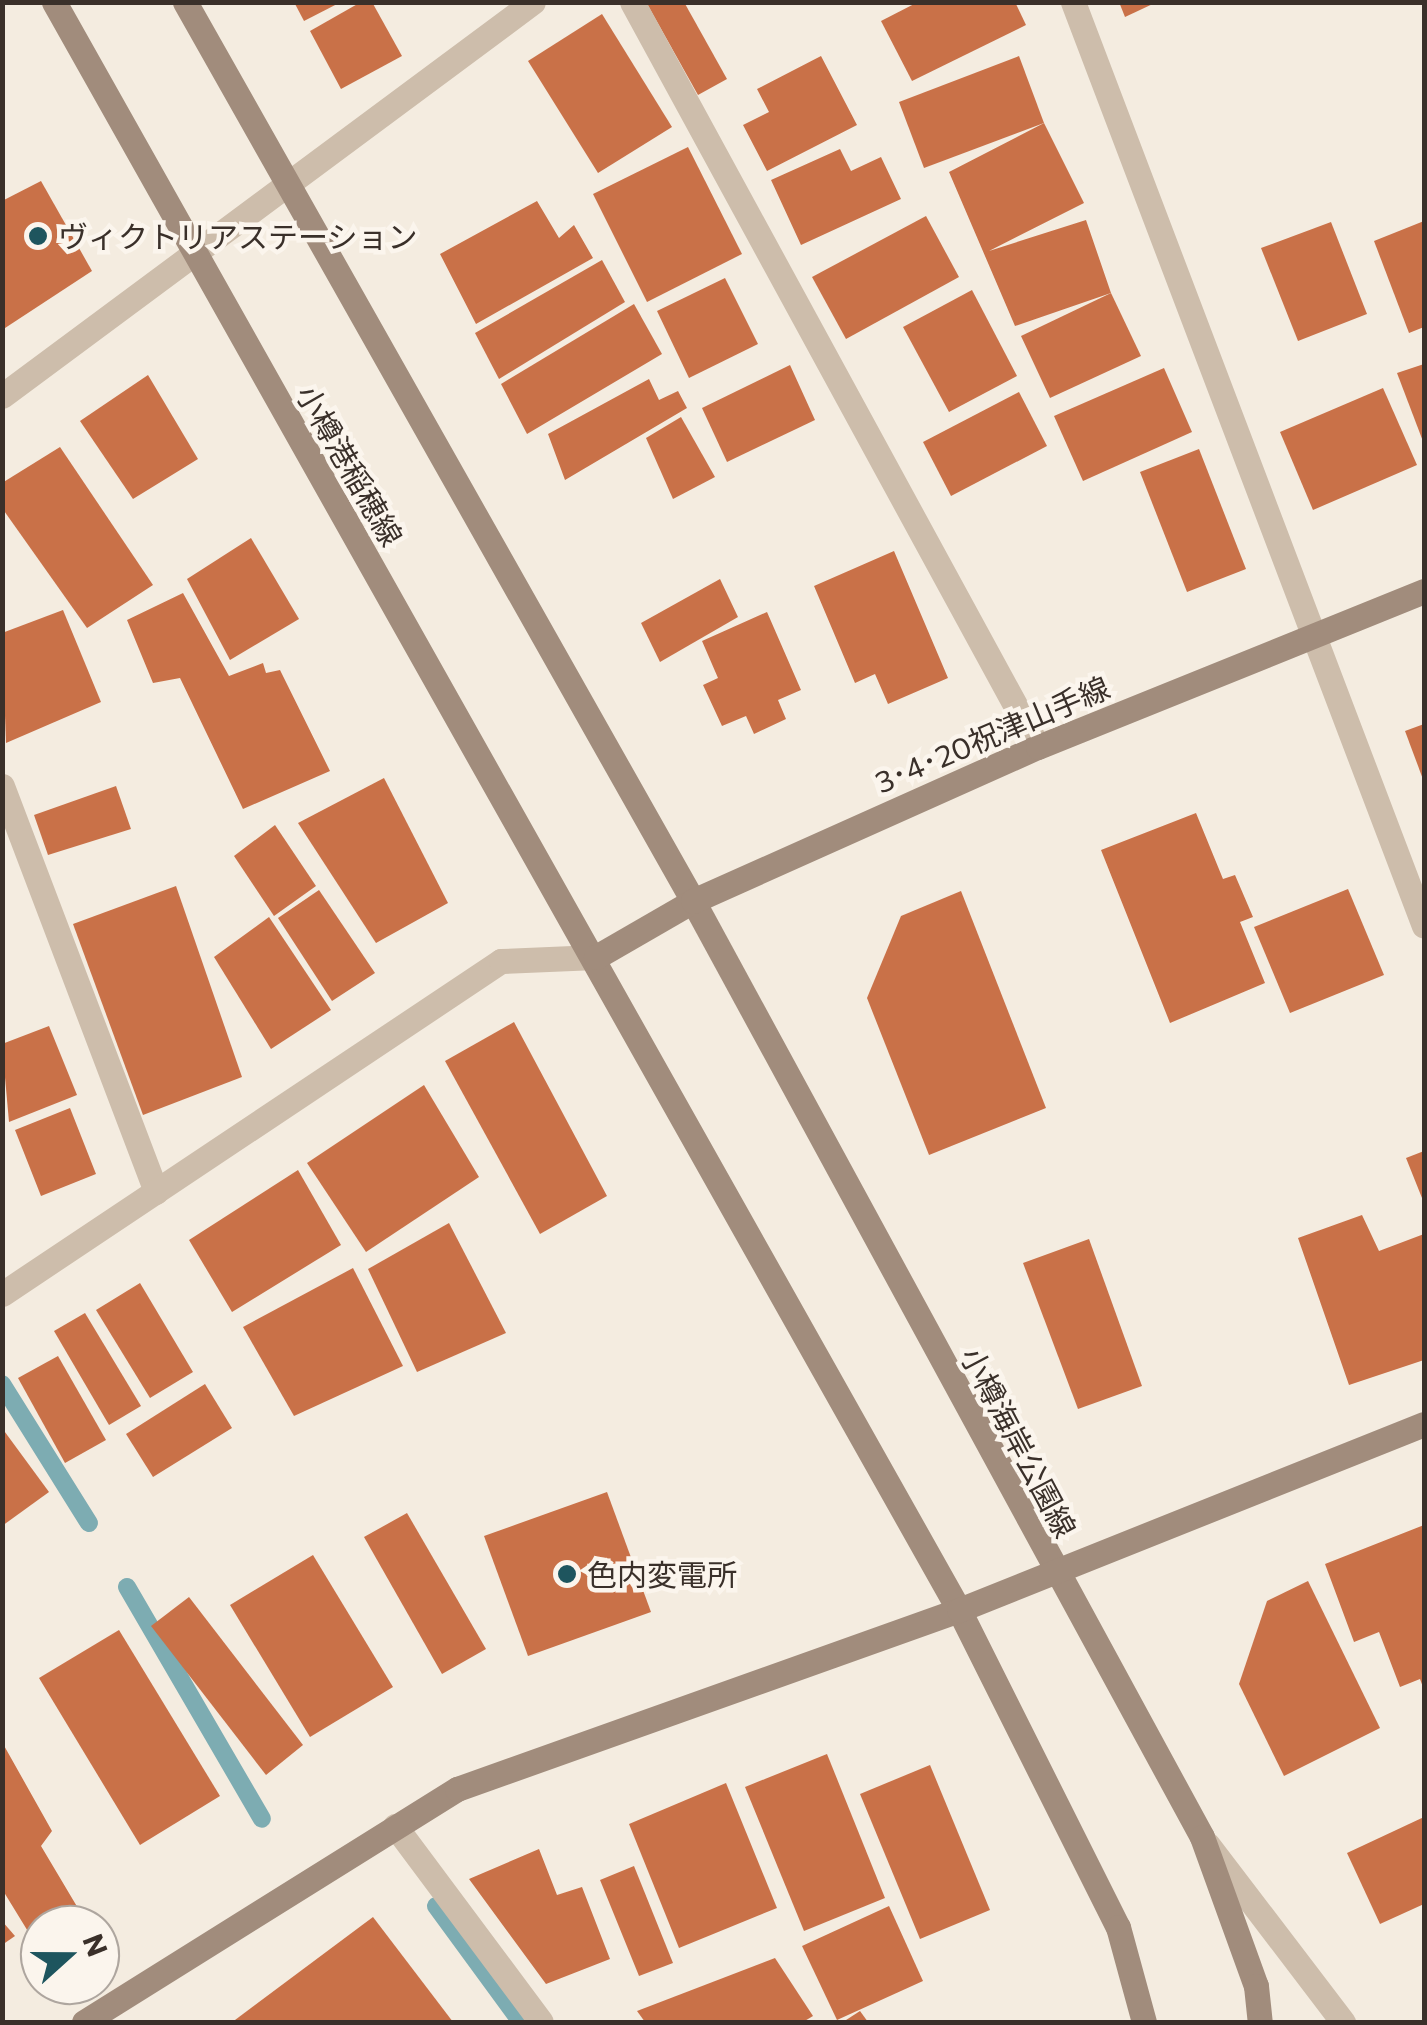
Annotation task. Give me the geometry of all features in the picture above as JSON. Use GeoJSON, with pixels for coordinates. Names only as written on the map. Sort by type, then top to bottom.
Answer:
{"type":"FeatureCollection","features":[{"type":"Feature","properties":{"kind":"main road","name":"小樽港稲穂線"},"geometry":{"type":"LineString","coordinates":[[54,2],[192,256],[596,957]]}},
{"type":"Feature","properties":{"kind":"main road"},"geometry":{"type":"LineString","coordinates":[[185,2],[693,901]]}},
{"type":"Feature","properties":{"kind":"main road","name":"3･4･20祝津山手線"},"geometry":{"type":"LineString","coordinates":[[596,957],[693,901],[1038,747],[1424,590]]}},
{"type":"Feature","properties":{"kind":"main road","name":"小樽海岸公園線"},"geometry":{"type":"LineString","coordinates":[[693,901],[1050,1570],[1202,1837],[1256,1986],[1260,2022]]}},
{"type":"Feature","properties":{"kind":"main road"},"geometry":{"type":"LineString","coordinates":[[596,957],[959,1610],[1118,1927],[1144,2022]]}},
{"type":"Feature","properties":{"kind":"main road"},"geometry":{"type":"LineString","coordinates":[[84,2022],[458,1789],[959,1610],[1050,1570],[1424,1424]]}},
{"type":"Feature","properties":{"kind":"street"},"geometry":{"type":"LineString","coordinates":[[2,396],[533,2]]}},
{"type":"Feature","properties":{"kind":"street"},"geometry":{"type":"LineString","coordinates":[[632,2],[1038,747]]}},
{"type":"Feature","properties":{"kind":"street"},"geometry":{"type":"LineString","coordinates":[[1073,2],[1320,634],[1424,926]]}},
{"type":"Feature","properties":{"kind":"street"},"geometry":{"type":"LineString","coordinates":[[2,786],[156,1192]]}},
{"type":"Feature","properties":{"kind":"street"},"geometry":{"type":"LineString","coordinates":[[2,1294],[502,961],[596,957]]}},
{"type":"Feature","properties":{"kind":"street"},"geometry":{"type":"LineString","coordinates":[[395,1826],[541,2022]]}},
{"type":"Feature","properties":{"kind":"street"},"geometry":{"type":"LineString","coordinates":[[1202,1837],[1343,2022]]}},
{"type":"Feature","properties":{"kind":"building"},"geometry":{"type":"Polygon","coordinates":[[[294,2],[341,2],[304,21],[294,2]]]}},
{"type":"Feature","properties":{"kind":"building"},"geometry":{"type":"Polygon","coordinates":[[[361,2],[372,2],[402,56],[341,89],[310,31],[361,2]]]}},
{"type":"Feature","properties":{"kind":"building"},"geometry":{"type":"Polygon","coordinates":[[[646,2],[684,2],[727,79],[698,95],[646,2]]]}},
{"type":"Feature","properties":{"kind":"building"},"geometry":{"type":"Polygon","coordinates":[[[918,2],[1015,2],[1026,25],[912,81],[881,21],[918,2]]]}},
{"type":"Feature","properties":{"kind":"building"},"geometry":{"type":"Polygon","coordinates":[[[1119,2],[1157,2],[1125,17],[1119,2]]]}},
{"type":"Feature","properties":{"kind":"building"},"geometry":{"type":"Polygon","coordinates":[[[602,14],[672,127],[598,173],[528,61],[602,14]]]}},
{"type":"Feature","properties":{"kind":"building"},"geometry":{"type":"Polygon","coordinates":[[[821,56],[857,125],[767,171],[743,125],[769,112],[757,89],[821,56]]]}},
{"type":"Feature","properties":{"kind":"building"},"geometry":{"type":"Polygon","coordinates":[[[1019,56],[1044,123],[924,168],[899,102],[1019,56]]]}},
{"type":"Feature","properties":{"kind":"building"},"geometry":{"type":"Polygon","coordinates":[[[1044,123],[1084,203],[989,251],[1086,220],[1111,293],[1015,326],[949,172],[1044,123]]]}},
{"type":"Feature","properties":{"kind":"building"},"geometry":{"type":"Polygon","coordinates":[[[688,147],[742,254],[647,302],[593,194],[688,147]]]}},
{"type":"Feature","properties":{"kind":"building"},"geometry":{"type":"Polygon","coordinates":[[[840,149],[851,171],[881,157],[901,199],[801,245],[771,180],[840,149]]]}},
{"type":"Feature","properties":{"kind":"building","name":"ヴィクトリアステーション"},"geometry":{"type":"Polygon","coordinates":[[[41,181],[92,271],[2,330],[2,201],[41,181]]]}},
{"type":"Feature","properties":{"kind":"building"},"geometry":{"type":"Polygon","coordinates":[[[537,201],[559,238],[574,225],[593,258],[476,324],[440,254],[537,201]]]}},
{"type":"Feature","properties":{"kind":"building"},"geometry":{"type":"Polygon","coordinates":[[[926,216],[959,277],[846,339],[812,277],[926,216]]]}},
{"type":"Feature","properties":{"kind":"building"},"geometry":{"type":"Polygon","coordinates":[[[1424,221],[1424,327],[1409,333],[1374,241],[1424,221]]]}},
{"type":"Feature","properties":{"kind":"building"},"geometry":{"type":"Polygon","coordinates":[[[1331,222],[1367,314],[1298,341],[1261,248],[1331,222]]]}},
{"type":"Feature","properties":{"kind":"building"},"geometry":{"type":"Polygon","coordinates":[[[602,260],[625,302],[499,379],[475,333],[602,260]]]}},
{"type":"Feature","properties":{"kind":"building"},"geometry":{"type":"Polygon","coordinates":[[[725,278],[758,344],[689,378],[657,311],[725,278]]]}},
{"type":"Feature","properties":{"kind":"building"},"geometry":{"type":"Polygon","coordinates":[[[972,290],[1017,376],[949,412],[903,327],[972,290]]]}},
{"type":"Feature","properties":{"kind":"building"},"geometry":{"type":"Polygon","coordinates":[[[1111,293],[1141,356],[1050,398],[1021,336],[1111,293]]]}},
{"type":"Feature","properties":{"kind":"building"},"geometry":{"type":"Polygon","coordinates":[[[634,304],[662,354],[527,434],[501,384],[634,304]]]}},
{"type":"Feature","properties":{"kind":"building"},"geometry":{"type":"Polygon","coordinates":[[[1424,364],[1424,444],[1397,373],[1424,364]]]}},
{"type":"Feature","properties":{"kind":"building"},"geometry":{"type":"Polygon","coordinates":[[[790,365],[815,420],[727,462],[702,408],[790,365]]]}},
{"type":"Feature","properties":{"kind":"building"},"geometry":{"type":"Polygon","coordinates":[[[1164,368],[1192,432],[1083,481],[1054,416],[1164,368]]]}},
{"type":"Feature","properties":{"kind":"building"},"geometry":{"type":"Polygon","coordinates":[[[148,375],[198,459],[133,499],[80,421],[148,375]]]}},
{"type":"Feature","properties":{"kind":"building"},"geometry":{"type":"Polygon","coordinates":[[[649,379],[659,400],[678,391],[687,408],[565,480],[548,434],[649,379]]]}},
{"type":"Feature","properties":{"kind":"building"},"geometry":{"type":"Polygon","coordinates":[[[1383,388],[1417,465],[1313,510],[1280,432],[1383,388]]]}},
{"type":"Feature","properties":{"kind":"building"},"geometry":{"type":"Polygon","coordinates":[[[1019,392],[1047,446],[951,496],[923,442],[1019,392]]]}},
{"type":"Feature","properties":{"kind":"building"},"geometry":{"type":"Polygon","coordinates":[[[681,417],[715,477],[673,499],[646,438],[681,417]]]}},
{"type":"Feature","properties":{"kind":"building"},"geometry":{"type":"Polygon","coordinates":[[[60,447],[153,585],[87,628],[2,508],[2,483],[60,447]]]}},
{"type":"Feature","properties":{"kind":"building"},"geometry":{"type":"Polygon","coordinates":[[[1199,449],[1246,569],[1187,592],[1140,472],[1199,449]]]}},
{"type":"Feature","properties":{"kind":"building"},"geometry":{"type":"Polygon","coordinates":[[[251,538],[299,619],[230,660],[187,579],[251,538]]]}},
{"type":"Feature","properties":{"kind":"building"},"geometry":{"type":"Polygon","coordinates":[[[894,551],[948,678],[888,704],[875,674],[855,683],[814,586],[894,551]]]}},
{"type":"Feature","properties":{"kind":"building"},"geometry":{"type":"Polygon","coordinates":[[[720,579],[738,617],[660,662],[641,623],[720,579]]]}},
{"type":"Feature","properties":{"kind":"building"},"geometry":{"type":"Polygon","coordinates":[[[183,593],[229,676],[263,663],[266,673],[280,670],[330,771],[243,809],[180,678],[153,683],[127,620],[183,593]]]}},
{"type":"Feature","properties":{"kind":"building"},"geometry":{"type":"Polygon","coordinates":[[[63,610],[101,702],[6,743],[2,633],[63,610]]]}},
{"type":"Feature","properties":{"kind":"building"},"geometry":{"type":"Polygon","coordinates":[[[767,612],[801,690],[778,700],[786,719],[754,734],[746,716],[722,726],[703,685],[718,678],[702,641],[767,612]]]}},
{"type":"Feature","properties":{"kind":"building"},"geometry":{"type":"Polygon","coordinates":[[[1424,724],[1424,782],[1405,731],[1424,724]]]}},
{"type":"Feature","properties":{"kind":"building"},"geometry":{"type":"Polygon","coordinates":[[[384,778],[448,903],[376,943],[298,823],[384,778]]]}},
{"type":"Feature","properties":{"kind":"building"},"geometry":{"type":"Polygon","coordinates":[[[116,786],[131,829],[48,855],[34,815],[116,786]]]}},
{"type":"Feature","properties":{"kind":"building"},"geometry":{"type":"Polygon","coordinates":[[[1196,813],[1223,879],[1235,875],[1253,917],[1240,922],[1265,983],[1170,1023],[1101,850],[1196,813]]]}},
{"type":"Feature","properties":{"kind":"building"},"geometry":{"type":"Polygon","coordinates":[[[275,825],[316,886],[274,916],[234,856],[275,825]]]}},
{"type":"Feature","properties":{"kind":"building"},"geometry":{"type":"Polygon","coordinates":[[[176,886],[242,1077],[143,1115],[73,924],[176,886]]]}},
{"type":"Feature","properties":{"kind":"building"},"geometry":{"type":"Polygon","coordinates":[[[1348,889],[1384,975],[1290,1013],[1254,927],[1348,889]]]}},
{"type":"Feature","properties":{"kind":"building"},"geometry":{"type":"Polygon","coordinates":[[[319,890],[375,973],[332,1001],[278,918],[319,890]]]}},
{"type":"Feature","properties":{"kind":"building"},"geometry":{"type":"Polygon","coordinates":[[[961,891],[1046,1108],[929,1155],[867,998],[901,916],[961,891]]]}},
{"type":"Feature","properties":{"kind":"building"},"geometry":{"type":"Polygon","coordinates":[[[269,917],[331,1010],[271,1049],[214,957],[269,917]]]}},
{"type":"Feature","properties":{"kind":"building"},"geometry":{"type":"Polygon","coordinates":[[[514,1022],[607,1196],[540,1234],[445,1061],[514,1022]]]}},
{"type":"Feature","properties":{"kind":"building"},"geometry":{"type":"Polygon","coordinates":[[[49,1026],[77,1095],[9,1122],[2,1044],[49,1026]]]}},
{"type":"Feature","properties":{"kind":"building"},"geometry":{"type":"Polygon","coordinates":[[[424,1085],[479,1177],[366,1252],[307,1163],[424,1085]]]}},
{"type":"Feature","properties":{"kind":"building"},"geometry":{"type":"Polygon","coordinates":[[[70,1108],[96,1174],[41,1196],[15,1130],[70,1108]]]}},
{"type":"Feature","properties":{"kind":"building"},"geometry":{"type":"Polygon","coordinates":[[[1424,1151],[1424,1203],[1406,1158],[1424,1151]]]}},
{"type":"Feature","properties":{"kind":"building"},"geometry":{"type":"Polygon","coordinates":[[[298,1170],[341,1245],[232,1312],[189,1240],[298,1170]]]}},
{"type":"Feature","properties":{"kind":"building"},"geometry":{"type":"Polygon","coordinates":[[[1362,1215],[1379,1251],[1424,1234],[1424,1360],[1349,1385],[1298,1238],[1362,1215]]]}},
{"type":"Feature","properties":{"kind":"building"},"geometry":{"type":"Polygon","coordinates":[[[449,1223],[506,1333],[417,1372],[368,1269],[449,1223]]]}},
{"type":"Feature","properties":{"kind":"building"},"geometry":{"type":"Polygon","coordinates":[[[1089,1239],[1142,1386],[1078,1409],[1023,1263],[1089,1239]]]}},
{"type":"Feature","properties":{"kind":"building"},"geometry":{"type":"Polygon","coordinates":[[[353,1268],[403,1366],[294,1416],[243,1327],[353,1268]]]}},
{"type":"Feature","properties":{"kind":"building"},"geometry":{"type":"Polygon","coordinates":[[[140,1283],[193,1372],[150,1398],[96,1310],[140,1283]]]}},
{"type":"Feature","properties":{"kind":"building"},"geometry":{"type":"Polygon","coordinates":[[[85,1313],[141,1406],[109,1425],[54,1331],[85,1313]]]}},
{"type":"Feature","properties":{"kind":"building"},"geometry":{"type":"Polygon","coordinates":[[[58,1356],[106,1440],[65,1463],[18,1378],[58,1356]]]}},
{"type":"Feature","properties":{"kind":"building"},"geometry":{"type":"Polygon","coordinates":[[[205,1384],[232,1428],[153,1477],[126,1434],[205,1384]]]}},
{"type":"Feature","properties":{"kind":"building"},"geometry":{"type":"Polygon","coordinates":[[[2,1428],[49,1492],[2,1526],[2,1428]]]}},
{"type":"Feature","properties":{"kind":"building","name":"色内変電所"},"geometry":{"type":"Polygon","coordinates":[[[607,1492],[651,1612],[528,1656],[484,1536],[607,1492]]]}},
{"type":"Feature","properties":{"kind":"building"},"geometry":{"type":"Polygon","coordinates":[[[407,1513],[486,1649],[442,1674],[364,1537],[407,1513]]]}},
{"type":"Feature","properties":{"kind":"building"},"geometry":{"type":"Polygon","coordinates":[[[1424,1525],[1424,1690],[1420,1679],[1400,1687],[1379,1632],[1354,1642],[1325,1564],[1424,1525]]]}},
{"type":"Feature","properties":{"kind":"building"},"geometry":{"type":"Polygon","coordinates":[[[313,1555],[393,1687],[310,1737],[230,1605],[313,1555]]]}},
{"type":"Feature","properties":{"kind":"building"},"geometry":{"type":"Polygon","coordinates":[[[1308,1581],[1380,1728],[1284,1776],[1239,1684],[1267,1601],[1308,1581]]]}},
{"type":"Feature","properties":{"kind":"building"},"geometry":{"type":"Polygon","coordinates":[[[189,1597],[303,1745],[266,1775],[151,1626],[189,1597]]]}},
{"type":"Feature","properties":{"kind":"building"},"geometry":{"type":"Polygon","coordinates":[[[119,1630],[220,1796],[140,1845],[39,1678],[119,1630]]]}},
{"type":"Feature","properties":{"kind":"building"},"geometry":{"type":"Polygon","coordinates":[[[2,1742],[52,1831],[41,1846],[76,1905],[20,1905],[20,1918],[2,1889],[2,1742]]]}},
{"type":"Feature","properties":{"kind":"building"},"geometry":{"type":"Polygon","coordinates":[[[827,1754],[885,1898],[804,1931],[745,1787],[827,1754]]]}},
{"type":"Feature","properties":{"kind":"building"},"geometry":{"type":"Polygon","coordinates":[[[930,1765],[990,1910],[920,1939],[860,1794],[930,1765]]]}},
{"type":"Feature","properties":{"kind":"building"},"geometry":{"type":"Polygon","coordinates":[[[726,1783],[777,1908],[679,1948],[629,1824],[726,1783]]]}},
{"type":"Feature","properties":{"kind":"building"},"geometry":{"type":"Polygon","coordinates":[[[1424,1817],[1424,1904],[1380,1924],[1347,1853],[1424,1817]]]}},
{"type":"Feature","properties":{"kind":"building"},"geometry":{"type":"Polygon","coordinates":[[[539,1849],[557,1895],[582,1887],[610,1959],[546,1984],[469,1879],[539,1849]]]}},
{"type":"Feature","properties":{"kind":"building"},"geometry":{"type":"Polygon","coordinates":[[[634,1866],[673,1963],[639,1976],[600,1880],[634,1866]]]}},
{"type":"Feature","properties":{"kind":"building"},"geometry":{"type":"Polygon","coordinates":[[[889,1906],[923,1981],[837,2020],[802,1946],[889,1906]]]}},
{"type":"Feature","properties":{"kind":"building"},"geometry":{"type":"Polygon","coordinates":[[[373,1917],[453,2022],[235,2020],[373,1917]]]}},
{"type":"Feature","properties":{"kind":"building"},"geometry":{"type":"Polygon","coordinates":[[[2,1921],[15,1936],[2,1945],[2,1921]]]}},
{"type":"Feature","properties":{"kind":"building"},"geometry":{"type":"Polygon","coordinates":[[[775,1958],[813,2016],[803,2022],[645,2022],[637,2011],[775,1958]]]}},
{"type":"Feature","properties":{"kind":"building"},"geometry":{"type":"Polygon","coordinates":[[[860,2011],[868,2022],[843,2022],[860,2011]]]}},
{"type":"Feature","properties":{"kind":"waterway"},"geometry":{"type":"LineString","coordinates":[[2,1384],[89,1523]]}},
{"type":"Feature","properties":{"kind":"waterway"},"geometry":{"type":"LineString","coordinates":[[127,1587],[262,1819]]}},
{"type":"Feature","properties":{"kind":"waterway"},"geometry":{"type":"LineString","coordinates":[[436,1906],[521,2022]]}},
{"type":"Feature","properties":{"kind":"place","name":"ヴィクトリアステーション"},"geometry":{"type":"Point","coordinates":[38,236]}},
{"type":"Feature","properties":{"kind":"place","name":"色内変電所"},"geometry":{"type":"Point","coordinates":[567,1574]}}]}
